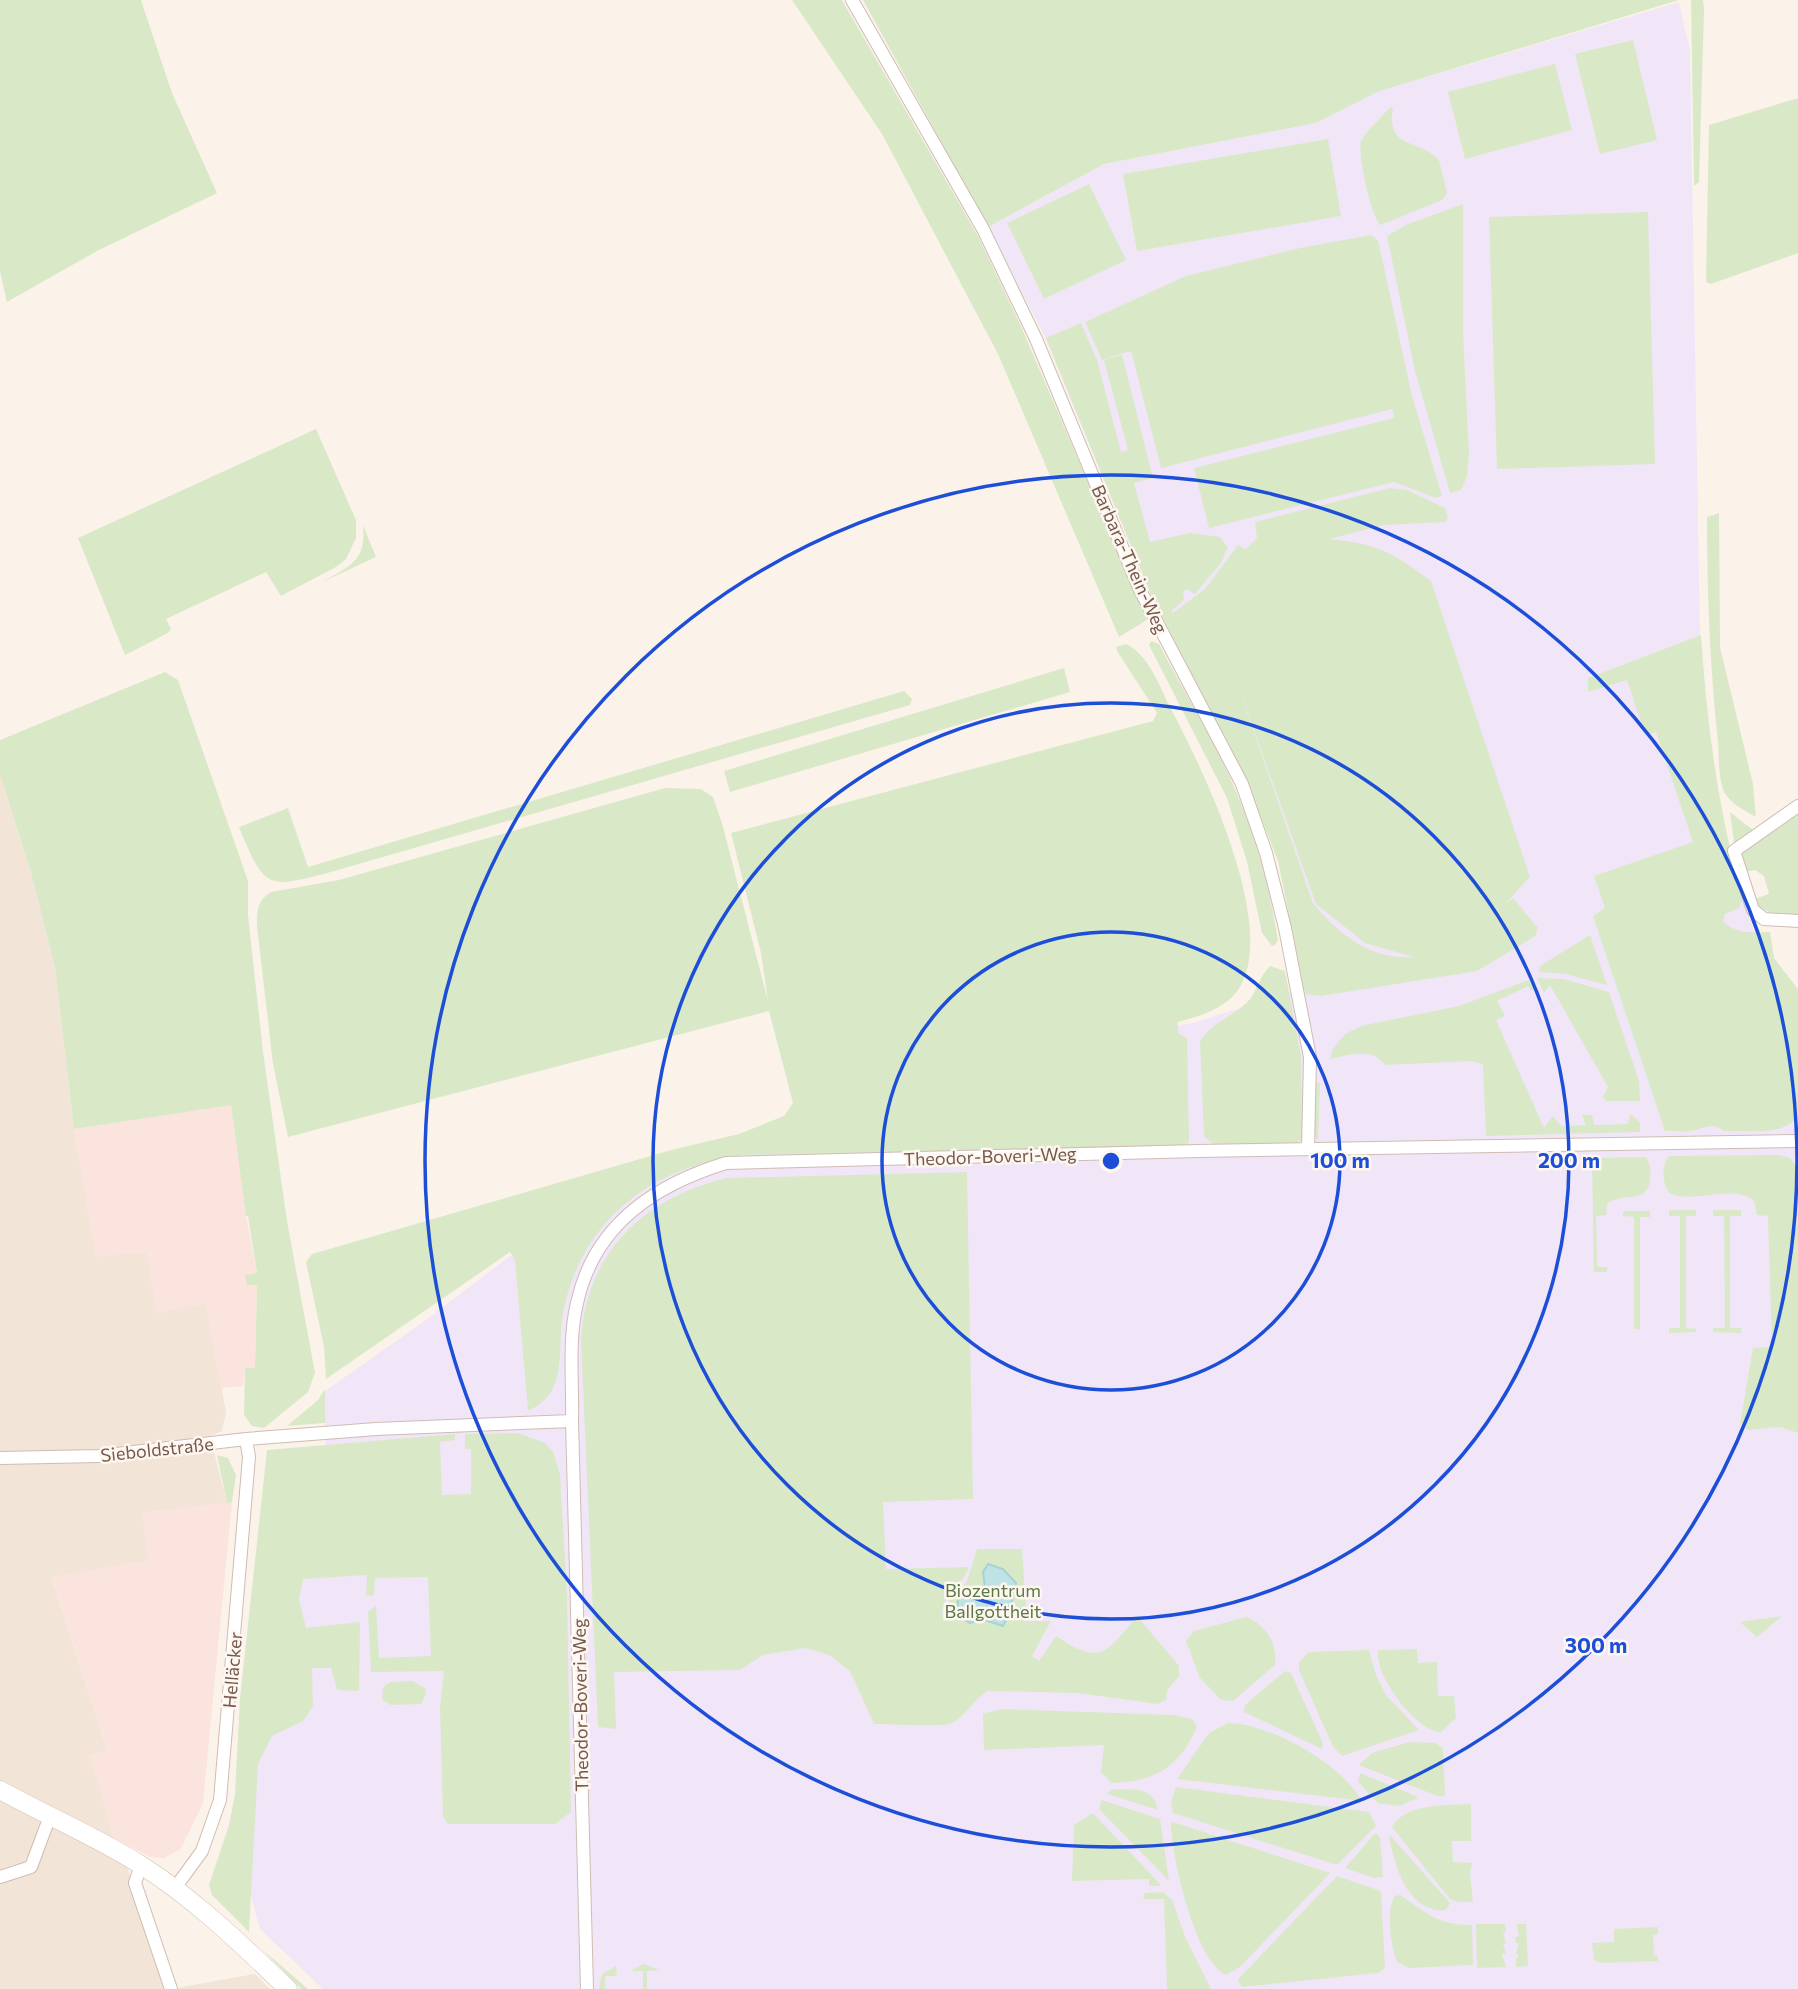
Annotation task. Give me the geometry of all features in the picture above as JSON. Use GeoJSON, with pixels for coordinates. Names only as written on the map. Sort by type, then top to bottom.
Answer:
{"type":"FeatureCollection","features":[{"type":"Feature","properties":{"kind":"street","name":"Barbara-Thein-Weg"},"geometry":{"type":"LineString","coordinates":[[852,0],[983,229],[1036,339],[1140,590],[1242,784],[1266,853],[1285,928],[1310,1056],[1308,1149]]}},
{"type":"Feature","properties":{"kind":"street"},"geometry":{"type":"LineString","coordinates":[[1798,806],[1734,851],[1753,910],[1764,919],[1798,921]]}},
{"type":"Feature","properties":{"kind":"street","name":"Theodor-Boveri-Weg"},"geometry":{"type":"LineString","coordinates":[[587,1989],[572,1422],[573,1331],[576,1304],[587,1269],[616,1225],[646,1198],[703,1170],[726,1163],[1798,1141]]}},
{"type":"Feature","properties":{"kind":"street","name":"Sieboldstraße"},"geometry":{"type":"LineString","coordinates":[[0,1458],[99,1456],[246,1439],[458,1424],[572,1422]]}},
{"type":"Feature","properties":{"kind":"street","name":"Helläcker"},"geometry":{"type":"LineString","coordinates":[[174,1888],[202,1851],[220,1800],[249,1457],[246,1439]]}},
{"type":"Feature","properties":{"kind":"street"},"geometry":{"type":"LineString","coordinates":[[0,1790],[141,1865],[174,1888],[288,1989]]}},
{"type":"Feature","properties":{"kind":"street"},"geometry":{"type":"LineString","coordinates":[[0,1877],[31,1867],[50,1816]]}},
{"type":"Feature","properties":{"kind":"street"},"geometry":{"type":"LineString","coordinates":[[141,1865],[135,1883],[172,1989]]}},
{"type":"Feature","properties":{"kind":"shaded area"},"geometry":{"type":"Polygon","coordinates":[[[1679,2],[1690,51],[1700,639],[1696,716],[1718,824],[1756,937],[1798,997],[1798,1989],[323,1989],[260,1929],[238,1851],[325,1449],[325,1391],[426,1320],[510,1256],[567,1249],[647,1170],[1065,1046],[1193,1023],[1302,988],[1279,861],[1245,777],[1152,597],[1044,335],[988,227],[1104,164],[1316,123],[1376,92],[1679,2]]]}},
{"type":"Feature","properties":{"kind":"shaded area"},"geometry":{"type":"Polygon","coordinates":[[[0,775],[30,869],[55,968],[74,1129],[96,1256],[146,1252],[206,1304],[226,1412],[222,1431],[210,1436],[227,1503],[143,1513],[150,1560],[52,1578],[108,1752],[91,1756],[114,1838],[105,1852],[126,1863],[165,1989],[0,1989],[0,775]]]}},
{"type":"Feature","properties":{"kind":"shaded area"},"geometry":{"type":"Polygon","coordinates":[[[231,1104],[257,1273],[246,1275],[247,1285],[257,1285],[255,1368],[245,1368],[243,1386],[221,1388],[205,1304],[157,1313],[146,1252],[96,1257],[74,1129],[231,1104]]]}},
{"type":"Feature","properties":{"kind":"shaded area"},"geometry":{"type":"Polygon","coordinates":[[[232,1502],[203,1803],[181,1849],[164,1858],[150,1857],[114,1838],[90,1755],[108,1751],[52,1577],[149,1560],[142,1513],[232,1502]]]}},
{"type":"Feature","properties":{"kind":"shaded area"},"geometry":{"type":"Polygon","coordinates":[[[255,1974],[270,1989],[170,1989],[255,1974]]]}},
{"type":"Feature","properties":{"kind":"green space"},"geometry":{"type":"Polygon","coordinates":[[[0,0],[141,0],[172,93],[217,193],[97,251],[7,302],[0,272],[0,0]]]}},
{"type":"Feature","properties":{"kind":"green space"},"geometry":{"type":"Polygon","coordinates":[[[792,0],[842,0],[978,236],[1020,324],[1147,620],[1119,637],[998,354],[882,134],[792,0]]]}},
{"type":"Feature","properties":{"kind":"green space"},"geometry":{"type":"Polygon","coordinates":[[[863,0],[1679,0],[1377,92],[1316,123],[1104,164],[988,227],[863,0]]]}},
{"type":"Feature","properties":{"kind":"green space"},"geometry":{"type":"Polygon","coordinates":[[[1691,0],[1703,0],[1704,9],[1699,182],[1694,186],[1691,0]]]}},
{"type":"Feature","properties":{"kind":"green space"},"geometry":{"type":"Polygon","coordinates":[[[1633,40],[1657,140],[1600,154],[1575,54],[1633,40]]]}},
{"type":"Feature","properties":{"kind":"green space"},"geometry":{"type":"Polygon","coordinates":[[[1555,64],[1572,130],[1465,159],[1448,92],[1555,64]]]}},
{"type":"Feature","properties":{"kind":"green space"},"geometry":{"type":"Polygon","coordinates":[[[1798,98],[1798,253],[1711,284],[1706,282],[1709,125],[1798,98]]]}},
{"type":"Feature","properties":{"kind":"green space"},"geometry":{"type":"Polygon","coordinates":[[[1390,107],[1393,109],[1394,131],[1399,137],[1439,160],[1447,193],[1442,200],[1381,225],[1369,198],[1360,147],[1364,136],[1390,107]]]}},
{"type":"Feature","properties":{"kind":"green space"},"geometry":{"type":"Polygon","coordinates":[[[1328,139],[1341,216],[1137,251],[1123,174],[1328,139]]]}},
{"type":"Feature","properties":{"kind":"green space"},"geometry":{"type":"Polygon","coordinates":[[[1089,184],[1126,260],[1044,299],[1007,223],[1089,184]]]}},
{"type":"Feature","properties":{"kind":"green space"},"geometry":{"type":"Polygon","coordinates":[[[1463,204],[1463,332],[1469,454],[1467,476],[1461,490],[1450,493],[1415,371],[1387,236],[1408,224],[1463,204]]]}},
{"type":"Feature","properties":{"kind":"green space"},"geometry":{"type":"Polygon","coordinates":[[[1648,212],[1655,464],[1497,469],[1489,217],[1648,212]]]}},
{"type":"Feature","properties":{"kind":"green space"},"geometry":{"type":"Polygon","coordinates":[[[1371,235],[1378,240],[1412,396],[1442,496],[1436,498],[1394,482],[1209,528],[1194,468],[1394,418],[1392,409],[1161,468],[1131,351],[1102,360],[1085,322],[1186,276],[1300,248],[1371,235]]]}},
{"type":"Feature","properties":{"kind":"green space"},"geometry":{"type":"Polygon","coordinates":[[[1081,323],[1097,360],[1121,452],[1128,450],[1104,360],[1122,355],[1153,478],[1134,483],[1150,542],[1190,533],[1220,537],[1228,548],[1220,564],[1195,594],[1186,589],[1183,592],[1184,600],[1172,610],[1173,613],[1205,589],[1238,545],[1246,549],[1257,538],[1255,522],[1390,488],[1407,490],[1445,508],[1448,518],[1445,522],[1384,525],[1329,539],[1384,551],[1431,581],[1530,877],[1505,904],[1513,898],[1538,928],[1535,936],[1477,971],[1321,996],[1305,994],[1278,861],[1245,777],[1152,597],[1046,338],[1081,323]],[[1235,677],[1313,903],[1333,925],[1357,943],[1383,954],[1413,957],[1365,943],[1316,904],[1235,677]]]}},
{"type":"Feature","properties":{"kind":"green space"},"geometry":{"type":"Polygon","coordinates":[[[316,429],[356,520],[356,538],[346,559],[281,596],[266,572],[166,619],[171,629],[168,633],[125,655],[78,538],[316,429]]]}},
{"type":"Feature","properties":{"kind":"green space"},"geometry":{"type":"Polygon","coordinates":[[[1719,513],[1720,647],[1753,784],[1756,817],[1729,799],[1723,790],[1720,777],[1710,630],[1707,517],[1719,513]]]}},
{"type":"Feature","properties":{"kind":"green space"},"geometry":{"type":"Polygon","coordinates":[[[363,525],[376,557],[320,583],[347,567],[359,555],[363,525]]]}},
{"type":"Feature","properties":{"kind":"green space"},"geometry":{"type":"Polygon","coordinates":[[[1701,635],[1715,768],[1743,898],[1739,908],[1725,914],[1723,921],[1739,931],[1770,932],[1774,958],[1798,989],[1798,1116],[1791,1123],[1774,1130],[1724,1131],[1711,1126],[1690,1131],[1665,1131],[1593,916],[1605,908],[1594,876],[1693,842],[1656,732],[1645,735],[1627,680],[1588,692],[1588,678],[1701,635]]]}},
{"type":"Feature","properties":{"kind":"green space"},"geometry":{"type":"Polygon","coordinates":[[[1151,641],[1159,644],[1212,741],[1240,801],[1253,835],[1267,887],[1278,940],[1275,945],[1272,946],[1262,933],[1247,862],[1227,798],[1149,645],[1151,641]]]}},
{"type":"Feature","properties":{"kind":"green space"},"geometry":{"type":"Polygon","coordinates":[[[1126,644],[1141,655],[1153,672],[1200,768],[1230,843],[1242,882],[1249,919],[1250,953],[1238,990],[1216,1009],[1178,1022],[1178,1033],[1187,1038],[1189,1142],[1183,1147],[741,1155],[709,1162],[651,1185],[605,1223],[574,1276],[564,1308],[556,1380],[551,1392],[542,1402],[528,1411],[515,1261],[510,1252],[326,1379],[324,1347],[306,1262],[312,1254],[671,1150],[739,1134],[784,1116],[793,1103],[769,1011],[288,1137],[273,1064],[257,926],[259,906],[266,895],[339,880],[665,788],[701,789],[713,797],[722,823],[768,1001],[761,953],[731,833],[1153,721],[1157,713],[1117,651],[1116,647],[1126,644]]]}},
{"type":"Feature","properties":{"kind":"green space"},"geometry":{"type":"Polygon","coordinates":[[[1064,668],[1070,692],[730,792],[724,771],[1064,668]]]}},
{"type":"Feature","properties":{"kind":"green space"},"geometry":{"type":"Polygon","coordinates":[[[165,672],[178,680],[248,881],[248,915],[263,1052],[287,1221],[315,1373],[308,1392],[264,1428],[252,1426],[244,1415],[245,1368],[255,1368],[257,1285],[247,1285],[245,1275],[257,1273],[246,1216],[231,1105],[74,1129],[55,968],[30,869],[0,775],[0,740],[165,672]]]}},
{"type":"Feature","properties":{"kind":"green space"},"geometry":{"type":"Polygon","coordinates":[[[904,691],[912,699],[910,705],[293,881],[270,880],[262,873],[239,827],[288,808],[308,867],[904,691]]]}},
{"type":"Feature","properties":{"kind":"green space"},"geometry":{"type":"Polygon","coordinates":[[[1798,810],[1798,916],[1773,913],[1757,905],[1754,899],[1769,894],[1764,876],[1755,870],[1744,872],[1741,854],[1798,810]]]}},
{"type":"Feature","properties":{"kind":"green space"},"geometry":{"type":"Polygon","coordinates":[[[1730,812],[1753,830],[1737,843],[1734,842],[1730,812]]]}},
{"type":"Feature","properties":{"kind":"green space"},"geometry":{"type":"Polygon","coordinates":[[[1590,935],[1607,985],[1565,974],[1539,972],[1540,966],[1590,935]]]}},
{"type":"Feature","properties":{"kind":"green space"},"geometry":{"type":"Polygon","coordinates":[[[1270,966],[1285,971],[1301,1056],[1302,1139],[1296,1143],[1214,1145],[1204,1136],[1200,1041],[1211,1028],[1250,999],[1270,966]]]}},
{"type":"Feature","properties":{"kind":"green space"},"geometry":{"type":"Polygon","coordinates":[[[1537,978],[1564,979],[1609,992],[1639,1081],[1640,1101],[1606,1101],[1603,1097],[1608,1087],[1550,985],[1544,993],[1537,978]]]}},
{"type":"Feature","properties":{"kind":"green space"},"geometry":{"type":"Polygon","coordinates":[[[1529,980],[1534,989],[1531,991],[1528,986],[1497,1001],[1505,1016],[1496,1020],[1544,1128],[1553,1116],[1561,1126],[1586,1125],[1582,1115],[1592,1115],[1594,1125],[1628,1124],[1630,1114],[1640,1122],[1640,1132],[1486,1136],[1483,1065],[1473,1061],[1385,1065],[1380,1059],[1367,1054],[1330,1059],[1333,1049],[1345,1034],[1361,1026],[1459,1006],[1529,980]]]}},
{"type":"Feature","properties":{"kind":"green space"},"geometry":{"type":"Polygon","coordinates":[[[1315,1083],[1320,1083],[1318,1141],[1314,1135],[1315,1083]]]}},
{"type":"Feature","properties":{"kind":"green space"},"geometry":{"type":"Polygon","coordinates":[[[1780,1155],[1790,1158],[1798,1169],[1798,1433],[1780,1427],[1748,1430],[1740,1424],[1753,1348],[1772,1347],[1768,1216],[1757,1215],[1754,1201],[1745,1196],[1724,1194],[1690,1197],[1669,1193],[1663,1174],[1669,1156],[1780,1155]]]}},
{"type":"Feature","properties":{"kind":"green space"},"geometry":{"type":"Polygon","coordinates":[[[1645,1157],[1650,1172],[1645,1192],[1613,1200],[1607,1204],[1606,1215],[1596,1216],[1597,1267],[1607,1267],[1607,1272],[1594,1272],[1592,1158],[1645,1157]]]}},
{"type":"Feature","properties":{"kind":"green space","name":"Biozentrum Ballgottheit"},"geometry":{"type":"Polygon","coordinates":[[[967,1172],[973,1499],[883,1502],[886,1569],[969,1567],[943,1606],[944,1622],[947,1603],[967,1581],[977,1549],[1022,1549],[1027,1621],[1051,1621],[1032,1656],[1039,1661],[1056,1636],[1084,1651],[1102,1651],[1118,1639],[1137,1616],[1179,1666],[1179,1676],[1167,1691],[1166,1700],[1158,1704],[1078,1693],[988,1691],[951,1723],[925,1726],[874,1724],[850,1671],[829,1655],[806,1648],[763,1655],[740,1670],[614,1672],[616,1729],[598,1727],[581,1340],[585,1309],[594,1280],[608,1255],[625,1233],[646,1214],[697,1187],[727,1178],[967,1172]]]}},
{"type":"Feature","properties":{"kind":"green space"},"geometry":{"type":"Polygon","coordinates":[[[1669,1210],[1696,1210],[1696,1216],[1686,1216],[1686,1328],[1696,1329],[1696,1332],[1669,1333],[1669,1328],[1680,1328],[1680,1216],[1669,1216],[1669,1210]]]}},
{"type":"Feature","properties":{"kind":"green space"},"geometry":{"type":"Polygon","coordinates":[[[1713,1210],[1741,1210],[1741,1216],[1730,1216],[1730,1328],[1741,1328],[1741,1333],[1713,1332],[1713,1328],[1725,1328],[1724,1216],[1713,1216],[1713,1210]]]}},
{"type":"Feature","properties":{"kind":"green space"},"geometry":{"type":"Polygon","coordinates":[[[1623,1211],[1650,1211],[1650,1217],[1640,1217],[1640,1329],[1634,1329],[1634,1217],[1623,1216],[1623,1211]]]}},
{"type":"Feature","properties":{"kind":"green space"},"geometry":{"type":"Polygon","coordinates":[[[325,1389],[325,1423],[287,1426],[318,1400],[325,1389]]]}},
{"type":"Feature","properties":{"kind":"green space"},"geometry":{"type":"Polygon","coordinates":[[[518,1433],[545,1443],[553,1452],[560,1474],[567,1595],[571,1812],[555,1824],[448,1824],[443,1817],[440,1707],[444,1671],[371,1672],[368,1611],[376,1606],[379,1658],[431,1656],[428,1577],[375,1578],[374,1596],[366,1595],[367,1575],[303,1579],[299,1600],[306,1628],[360,1622],[359,1691],[337,1690],[331,1668],[312,1668],[313,1706],[303,1721],[272,1736],[258,1764],[249,1932],[212,1895],[209,1885],[229,1825],[235,1794],[240,1698],[267,1450],[455,1434],[455,1440],[440,1442],[442,1495],[471,1494],[471,1449],[465,1449],[465,1434],[518,1433]]]}},
{"type":"Feature","properties":{"kind":"green space"},"geometry":{"type":"Polygon","coordinates":[[[217,1455],[228,1458],[236,1475],[232,1502],[227,1503],[217,1455]]]}},
{"type":"Feature","properties":{"kind":"green space"},"geometry":{"type":"Polygon","coordinates":[[[1782,1616],[1757,1637],[1740,1622],[1782,1616]]]}},
{"type":"Feature","properties":{"kind":"green space"},"geometry":{"type":"Polygon","coordinates":[[[1246,1617],[1253,1620],[1269,1636],[1275,1650],[1275,1665],[1233,1701],[1221,1700],[1200,1678],[1186,1641],[1194,1631],[1246,1617]]]}},
{"type":"Feature","properties":{"kind":"green space"},"geometry":{"type":"Polygon","coordinates":[[[1417,1649],[1418,1663],[1437,1662],[1438,1696],[1454,1696],[1456,1718],[1441,1732],[1421,1723],[1399,1701],[1383,1674],[1379,1661],[1378,1650],[1417,1649]]]}},
{"type":"Feature","properties":{"kind":"green space"},"geometry":{"type":"Polygon","coordinates":[[[1369,1650],[1376,1675],[1386,1695],[1419,1730],[1342,1756],[1333,1747],[1299,1670],[1299,1662],[1309,1652],[1369,1650]]]}},
{"type":"Feature","properties":{"kind":"green space"},"geometry":{"type":"Polygon","coordinates":[[[1285,1671],[1291,1673],[1323,1743],[1322,1749],[1244,1712],[1245,1705],[1285,1671]]]}},
{"type":"Feature","properties":{"kind":"green space"},"geometry":{"type":"Polygon","coordinates":[[[413,1681],[425,1688],[426,1694],[421,1704],[391,1705],[382,1700],[383,1687],[390,1682],[413,1681]]]}},
{"type":"Feature","properties":{"kind":"green space"},"geometry":{"type":"Polygon","coordinates":[[[1001,1709],[1173,1715],[1193,1719],[1197,1727],[1182,1753],[1163,1770],[1140,1780],[1111,1783],[1101,1772],[1104,1745],[984,1750],[983,1714],[1001,1709]]]}},
{"type":"Feature","properties":{"kind":"green space"},"geometry":{"type":"Polygon","coordinates":[[[1228,1723],[1263,1730],[1303,1748],[1338,1773],[1362,1801],[1177,1779],[1209,1733],[1228,1723]]]}},
{"type":"Feature","properties":{"kind":"green space"},"geometry":{"type":"Polygon","coordinates":[[[1409,1742],[1435,1743],[1443,1748],[1445,1796],[1437,1796],[1359,1765],[1372,1753],[1409,1742]]]}},
{"type":"Feature","properties":{"kind":"green space"},"geometry":{"type":"Polygon","coordinates":[[[1360,1773],[1418,1798],[1399,1806],[1378,1803],[1358,1782],[1360,1773]]]}},
{"type":"Feature","properties":{"kind":"green space"},"geometry":{"type":"Polygon","coordinates":[[[1176,1787],[1369,1812],[1376,1826],[1337,1865],[1173,1813],[1171,1802],[1176,1787]]]}},
{"type":"Feature","properties":{"kind":"green space"},"geometry":{"type":"Polygon","coordinates":[[[1112,1789],[1141,1790],[1152,1796],[1158,1810],[1107,1794],[1112,1789]]]}},
{"type":"Feature","properties":{"kind":"green space"},"geometry":{"type":"Polygon","coordinates":[[[1102,1800],[1160,1819],[1169,1881],[1099,1809],[1102,1800]]]}},
{"type":"Feature","properties":{"kind":"green space"},"geometry":{"type":"Polygon","coordinates":[[[1471,1804],[1471,1841],[1452,1841],[1453,1862],[1472,1863],[1470,1873],[1473,1902],[1458,1902],[1450,1899],[1392,1827],[1398,1819],[1417,1809],[1471,1804]]]}},
{"type":"Feature","properties":{"kind":"green space"},"geometry":{"type":"Polygon","coordinates":[[[1093,1813],[1160,1886],[1149,1886],[1149,1879],[1072,1881],[1074,1825],[1093,1813]]]}},
{"type":"Feature","properties":{"kind":"green space"},"geometry":{"type":"Polygon","coordinates":[[[1171,1822],[1330,1873],[1240,1967],[1226,1975],[1215,1966],[1204,1950],[1195,1929],[1180,1881],[1171,1822]]]}},
{"type":"Feature","properties":{"kind":"green space"},"geometry":{"type":"Polygon","coordinates":[[[1375,1833],[1380,1837],[1383,1877],[1374,1878],[1345,1868],[1375,1833]]]}},
{"type":"Feature","properties":{"kind":"green space"},"geometry":{"type":"Polygon","coordinates":[[[1389,1834],[1450,1903],[1446,1910],[1421,1904],[1412,1895],[1404,1884],[1394,1858],[1389,1834]]]}},
{"type":"Feature","properties":{"kind":"green space"},"geometry":{"type":"Polygon","coordinates":[[[1337,1876],[1381,1891],[1385,1968],[1378,1973],[1242,1987],[1238,1981],[1240,1977],[1337,1876]]]}},
{"type":"Feature","properties":{"kind":"green space"},"geometry":{"type":"Polygon","coordinates":[[[1163,1892],[1172,1900],[1186,1939],[1211,1989],[1167,1989],[1164,1899],[1143,1899],[1145,1893],[1163,1892]]]}},
{"type":"Feature","properties":{"kind":"green space"},"geometry":{"type":"Polygon","coordinates":[[[1400,1895],[1441,1920],[1472,1925],[1473,1965],[1409,1968],[1397,1962],[1391,1938],[1390,1910],[1395,1896],[1400,1895]]]}},
{"type":"Feature","properties":{"kind":"green space"},"geometry":{"type":"Polygon","coordinates":[[[1476,1924],[1505,1924],[1506,1932],[1503,1932],[1506,1943],[1503,1944],[1506,1953],[1502,1954],[1506,1967],[1477,1968],[1476,1924]]]}},
{"type":"Feature","properties":{"kind":"green space"},"geometry":{"type":"Polygon","coordinates":[[[1516,1924],[1526,1924],[1528,1966],[1516,1967],[1519,1943],[1516,1943],[1515,1937],[1519,1936],[1516,1924]]]}},
{"type":"Feature","properties":{"kind":"green space"},"geometry":{"type":"Polygon","coordinates":[[[1658,1927],[1658,1934],[1653,1935],[1654,1955],[1658,1956],[1658,1961],[1601,1963],[1594,1960],[1592,1943],[1614,1942],[1614,1929],[1658,1927]]]}},
{"type":"Feature","properties":{"kind":"green space"},"geometry":{"type":"Polygon","coordinates":[[[262,1949],[308,1989],[301,1989],[262,1949]]]}},
{"type":"Feature","properties":{"kind":"green space"},"geometry":{"type":"Polygon","coordinates":[[[644,1964],[660,1970],[647,1971],[647,1989],[643,1989],[643,1971],[630,1971],[644,1964]]]}},
{"type":"Feature","properties":{"kind":"green space"},"geometry":{"type":"Polygon","coordinates":[[[616,1966],[617,1976],[605,1976],[605,1989],[599,1989],[602,1974],[616,1966]]]}},
{"type":"Feature","properties":{"kind":"water"},"geometry":{"type":"Polygon","coordinates":[[[988,1564],[1003,1569],[1016,1583],[1003,1626],[982,1619],[970,1623],[958,1610],[958,1599],[985,1588],[983,1572],[988,1564]]]}}]}
